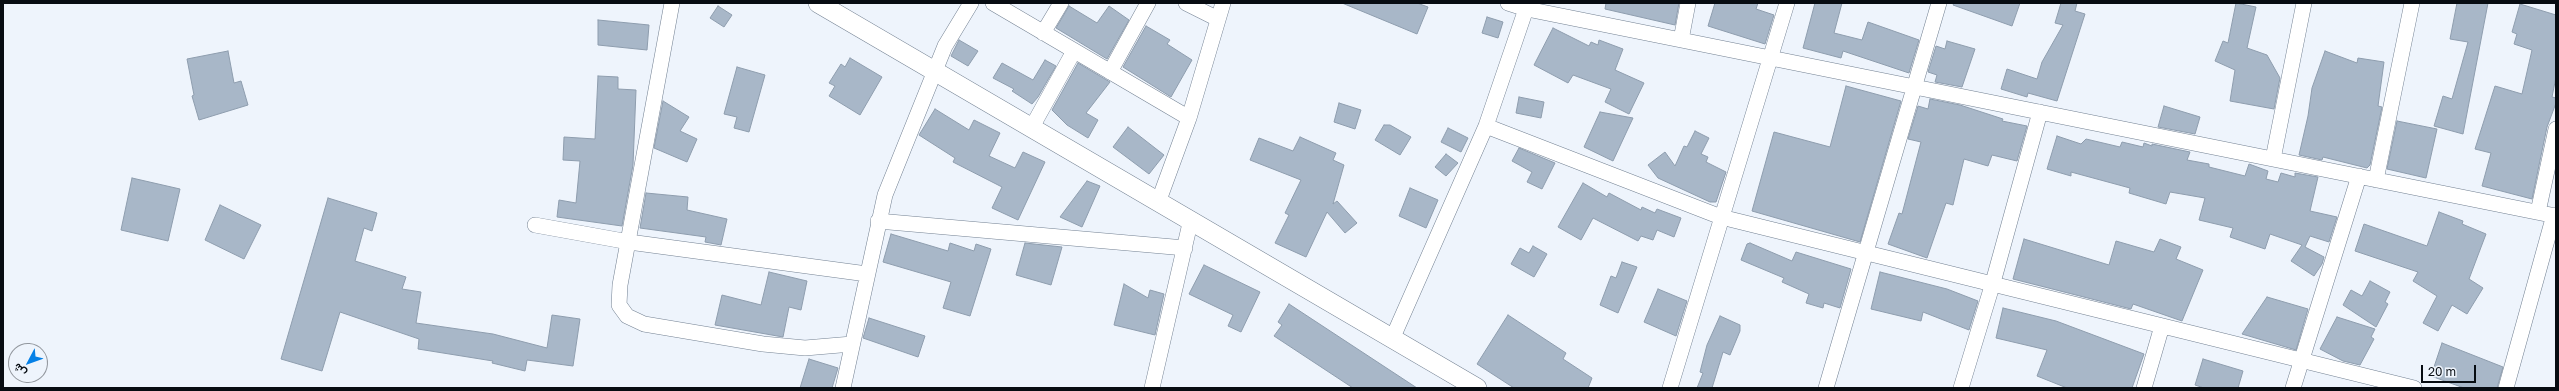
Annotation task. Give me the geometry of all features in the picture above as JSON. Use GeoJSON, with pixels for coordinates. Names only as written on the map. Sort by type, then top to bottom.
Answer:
{"type":"FeatureCollection","features":[{"type":"Feature","properties":{"kind":"street"},"geometry":{"type":"LineString","coordinates":[[672,3],[620,285],[619,305],[627,316],[644,324],[764,344],[805,348],[852,344]]}},
{"type":"Feature","properties":{"kind":"street"},"geometry":{"type":"LineString","coordinates":[[843,388],[878,221],[885,195],[936,72],[945,46],[971,3]]}},
{"type":"Feature","properties":{"kind":"street"},"geometry":{"type":"LineString","coordinates":[[993,3],[1189,118]]}},
{"type":"Feature","properties":{"kind":"street"},"geometry":{"type":"LineString","coordinates":[[1043,32],[1061,3]]}},
{"type":"Feature","properties":{"kind":"street"},"geometry":{"type":"LineString","coordinates":[[1110,72],[1148,3]]}},
{"type":"Feature","properties":{"kind":"street"},"geometry":{"type":"LineString","coordinates":[[1186,3],[1218,19]]}},
{"type":"Feature","properties":{"kind":"street"},"geometry":{"type":"LineString","coordinates":[[1159,200],[1189,118],[1223,3]]}},
{"type":"Feature","properties":{"kind":"street"},"geometry":{"type":"LineString","coordinates":[[1508,3],[1681,40],[2555,215],[2506,388]]}},
{"type":"Feature","properties":{"kind":"street"},"geometry":{"type":"LineString","coordinates":[[1681,40],[1688,3]]}},
{"type":"Feature","properties":{"kind":"street"},"geometry":{"type":"LineString","coordinates":[[1670,388],[1787,3]]}},
{"type":"Feature","properties":{"kind":"street"},"geometry":{"type":"LineString","coordinates":[[1826,388],[1939,3]]}},
{"type":"Feature","properties":{"kind":"street"},"geometry":{"type":"LineString","coordinates":[[2273,159],[2304,3]]}},
{"type":"Feature","properties":{"kind":"street"},"geometry":{"type":"LineString","coordinates":[[2376,180],[2412,3]]}},
{"type":"Feature","properties":{"kind":"street"},"geometry":{"type":"LineString","coordinates":[[823,4],[936,72],[1159,200],[1477,388]]}},
{"type":"Feature","properties":{"kind":"street"},"geometry":{"type":"LineString","coordinates":[[1393,338],[1486,126],[1527,6]]}},
{"type":"Feature","properties":{"kind":"street"},"geometry":{"type":"LineString","coordinates":[[1032,127],[1074,51]]}},
{"type":"Feature","properties":{"kind":"street"},"geometry":{"type":"LineString","coordinates":[[1961,388],[1992,286],[2040,112]]}},
{"type":"Feature","properties":{"kind":"street"},"geometry":{"type":"LineString","coordinates":[[1486,126],[1721,217],[1992,286],[2414,388]]}},
{"type":"Feature","properties":{"kind":"street"},"geometry":{"type":"LineString","coordinates":[[2538,212],[2556,129]]}},
{"type":"Feature","properties":{"kind":"street"},"geometry":{"type":"LineString","coordinates":[[2293,388],[2359,176]]}},
{"type":"Feature","properties":{"kind":"street"},"geometry":{"type":"LineString","coordinates":[[1152,388],[1191,219]]}},
{"type":"Feature","properties":{"kind":"street"},"geometry":{"type":"LineString","coordinates":[[878,221],[1185,248]]}},
{"type":"Feature","properties":{"kind":"street"},"geometry":{"type":"LineString","coordinates":[[535,226],[629,242],[867,274]]}},
{"type":"Feature","properties":{"kind":"street"},"geometry":{"type":"LineString","coordinates":[[2144,388],[2162,326]]}},
{"type":"Feature","properties":{"kind":"building"},"geometry":{"type":"Polygon","coordinates":[[[1342,3],[1417,3],[1428,7],[1417,34],[1342,3]]]}},
{"type":"Feature","properties":{"kind":"building"},"geometry":{"type":"Polygon","coordinates":[[[1606,3],[1679,3],[1675,25],[1605,9],[1606,3]]]}},
{"type":"Feature","properties":{"kind":"building"},"geometry":{"type":"Polygon","coordinates":[[[1715,3],[1758,3],[1756,9],[1774,15],[1765,44],[1708,26],[1715,3]]]}},
{"type":"Feature","properties":{"kind":"building"},"geometry":{"type":"Polygon","coordinates":[[[1815,3],[1842,3],[1834,33],[1862,40],[1868,22],[1919,40],[1909,73],[1843,51],[1841,58],[1803,48],[1815,3]]]}},
{"type":"Feature","properties":{"kind":"building"},"geometry":{"type":"Polygon","coordinates":[[[1954,3],[2020,3],[2012,26],[1953,5],[1954,3]]]}},
{"type":"Feature","properties":{"kind":"building"},"geometry":{"type":"Polygon","coordinates":[[[2061,3],[2077,3],[2075,11],[2085,14],[2057,101],[2028,93],[2027,97],[2001,89],[2007,69],[2037,79],[2042,62],[2063,25],[2055,23],[2061,3]]]}},
{"type":"Feature","properties":{"kind":"building"},"geometry":{"type":"Polygon","coordinates":[[[2236,3],[2256,7],[2247,48],[2267,55],[2280,78],[2274,109],[2230,101],[2235,70],[2215,61],[2223,41],[2228,43],[2236,3]]]}},
{"type":"Feature","properties":{"kind":"building"},"geometry":{"type":"Polygon","coordinates":[[[2457,3],[2488,3],[2463,134],[2434,126],[2443,96],[2452,99],[2468,42],[2450,39],[2457,3]]]}},
{"type":"Feature","properties":{"kind":"building"},"geometry":{"type":"Polygon","coordinates":[[[2520,4],[2556,15],[2556,77],[2552,97],[2556,98],[2556,103],[2547,127],[2532,199],[2482,186],[2491,153],[2475,149],[2495,86],[2522,94],[2532,50],[2514,44],[2517,34],[2512,32],[2520,4]]]}},
{"type":"Feature","properties":{"kind":"building"},"geometry":{"type":"Polygon","coordinates":[[[718,6],[732,15],[724,27],[710,18],[718,6]]]}},
{"type":"Feature","properties":{"kind":"building"},"geometry":{"type":"Polygon","coordinates":[[[1069,6],[1097,23],[1109,6],[1129,20],[1107,59],[1056,28],[1069,6]]]}},
{"type":"Feature","properties":{"kind":"building"},"geometry":{"type":"Polygon","coordinates":[[[1487,17],[1503,22],[1498,38],[1482,33],[1487,17]]]}},
{"type":"Feature","properties":{"kind":"building"},"geometry":{"type":"Polygon","coordinates":[[[598,20],[649,25],[647,50],[598,45],[598,20]]]}},
{"type":"Feature","properties":{"kind":"building"},"geometry":{"type":"Polygon","coordinates":[[[1146,26],[1170,40],[1167,44],[1192,60],[1171,97],[1123,67],[1146,26]]]}},
{"type":"Feature","properties":{"kind":"building"},"geometry":{"type":"Polygon","coordinates":[[[1553,28],[1589,46],[1591,42],[1598,45],[1599,40],[1623,49],[1615,70],[1644,83],[1629,114],[1605,102],[1611,89],[1573,75],[1568,83],[1534,65],[1553,28]]]}},
{"type":"Feature","properties":{"kind":"building"},"geometry":{"type":"Polygon","coordinates":[[[959,40],[978,51],[968,66],[951,56],[959,40]]]}},
{"type":"Feature","properties":{"kind":"building"},"geometry":{"type":"Polygon","coordinates":[[[1947,41],[1975,49],[1962,87],[1935,82],[1937,75],[1928,72],[1936,46],[1945,49],[1947,41]]]}},
{"type":"Feature","properties":{"kind":"building"},"geometry":{"type":"Polygon","coordinates":[[[228,51],[234,83],[241,81],[248,105],[199,120],[192,96],[194,95],[187,59],[228,51]]]}},
{"type":"Feature","properties":{"kind":"building"},"geometry":{"type":"Polygon","coordinates":[[[2325,51],[2357,63],[2358,58],[2384,62],[2378,106],[2382,107],[2370,165],[2367,168],[2323,157],[2322,160],[2299,155],[2308,116],[2312,88],[2325,51]]]}},
{"type":"Feature","properties":{"kind":"building"},"geometry":{"type":"Polygon","coordinates":[[[850,58],[882,77],[860,115],[829,96],[835,86],[829,83],[841,64],[845,67],[850,58]]]}},
{"type":"Feature","properties":{"kind":"building"},"geometry":{"type":"Polygon","coordinates":[[[1045,60],[1056,66],[1038,97],[1032,104],[1012,91],[1014,89],[993,78],[1002,63],[1033,80],[1045,60]]]}},
{"type":"Feature","properties":{"kind":"building"},"geometry":{"type":"Polygon","coordinates":[[[1078,63],[1110,82],[1086,113],[1098,120],[1088,138],[1067,125],[1052,110],[1078,63]]]}},
{"type":"Feature","properties":{"kind":"building"},"geometry":{"type":"Polygon","coordinates":[[[737,67],[765,75],[749,132],[734,128],[737,117],[724,114],[737,67]]]}},
{"type":"Feature","properties":{"kind":"building"},"geometry":{"type":"Polygon","coordinates":[[[598,76],[618,77],[618,89],[636,90],[633,165],[622,226],[557,217],[559,200],[576,203],[580,161],[563,160],[564,137],[595,139],[598,76]]]}},
{"type":"Feature","properties":{"kind":"building"},"geometry":{"type":"Polygon","coordinates":[[[1846,86],[1901,101],[1860,242],[1752,211],[1774,132],[1830,147],[1846,86]]]}},
{"type":"Feature","properties":{"kind":"building"},"geometry":{"type":"Polygon","coordinates":[[[1519,97],[1544,102],[1541,118],[1516,113],[1519,97]]]}},
{"type":"Feature","properties":{"kind":"building"},"geometry":{"type":"Polygon","coordinates":[[[1930,99],[1960,105],[2003,119],[2002,121],[2027,126],[2017,161],[1992,155],[1988,166],[1964,159],[1953,205],[1946,203],[1927,258],[1888,244],[1899,213],[1902,214],[1921,142],[1908,139],[1918,106],[1928,109],[1930,99]]]}},
{"type":"Feature","properties":{"kind":"building"},"geometry":{"type":"Polygon","coordinates":[[[663,101],[689,117],[680,131],[697,139],[687,162],[654,148],[663,101]]]}},
{"type":"Feature","properties":{"kind":"building"},"geometry":{"type":"Polygon","coordinates":[[[1339,103],[1361,110],[1355,129],[1334,122],[1339,103]]]}},
{"type":"Feature","properties":{"kind":"building"},"geometry":{"type":"Polygon","coordinates":[[[2164,106],[2200,117],[2195,134],[2158,127],[2164,106]]]}},
{"type":"Feature","properties":{"kind":"building"},"geometry":{"type":"Polygon","coordinates":[[[935,109],[969,130],[974,120],[1000,133],[989,156],[1015,168],[1023,152],[1045,162],[1018,220],[992,208],[1002,187],[953,162],[955,158],[919,135],[935,109]]]}},
{"type":"Feature","properties":{"kind":"building"},"geometry":{"type":"Polygon","coordinates":[[[1600,112],[1633,118],[1613,161],[1584,147],[1600,112]]]}},
{"type":"Feature","properties":{"kind":"building"},"geometry":{"type":"Polygon","coordinates":[[[2397,121],[2437,129],[2426,178],[2387,169],[2397,121]]]}},
{"type":"Feature","properties":{"kind":"building"},"geometry":{"type":"Polygon","coordinates":[[[1384,125],[1390,125],[1411,137],[1400,155],[1375,140],[1384,125]]]}},
{"type":"Feature","properties":{"kind":"building"},"geometry":{"type":"Polygon","coordinates":[[[1128,127],[1164,155],[1149,174],[1113,147],[1128,127]]]}},
{"type":"Feature","properties":{"kind":"building"},"geometry":{"type":"Polygon","coordinates":[[[1448,128],[1468,138],[1461,152],[1441,142],[1448,128]]]}},
{"type":"Feature","properties":{"kind":"building"},"geometry":{"type":"Polygon","coordinates":[[[1695,131],[1709,138],[1701,154],[1708,157],[1706,162],[1726,172],[1716,202],[1710,202],[1658,178],[1648,165],[1665,152],[1675,166],[1684,146],[1687,147],[1695,131]]]}},
{"type":"Feature","properties":{"kind":"building"},"geometry":{"type":"Polygon","coordinates":[[[2057,136],[2081,144],[2086,139],[2120,147],[2122,142],[2143,147],[2144,143],[2152,146],[2152,144],[2190,152],[2187,160],[2209,164],[2209,167],[2245,176],[2249,164],[2268,171],[2266,179],[2278,182],[2281,173],[2295,177],[2295,173],[2318,177],[2310,211],[2337,217],[2329,242],[2310,236],[2305,247],[2324,257],[2322,264],[2314,276],[2291,261],[2302,245],[2270,234],[2265,249],[2230,237],[2233,228],[2199,220],[2205,198],[2170,192],[2166,204],[2129,193],[2130,188],[2071,172],[2071,176],[2047,169],[2057,136]]]}},
{"type":"Feature","properties":{"kind":"building"},"geometry":{"type":"Polygon","coordinates":[[[1300,137],[1336,153],[1333,160],[1344,165],[1333,204],[1337,201],[1357,223],[1345,233],[1327,212],[1306,257],[1275,243],[1289,215],[1285,213],[1301,180],[1250,160],[1259,138],[1293,151],[1300,137]]]}},
{"type":"Feature","properties":{"kind":"building"},"geometry":{"type":"Polygon","coordinates":[[[1519,148],[1555,163],[1542,189],[1527,182],[1532,172],[1512,161],[1519,148]]]}},
{"type":"Feature","properties":{"kind":"building"},"geometry":{"type":"Polygon","coordinates":[[[1446,154],[1458,163],[1446,176],[1435,167],[1446,154]]]}},
{"type":"Feature","properties":{"kind":"building"},"geometry":{"type":"Polygon","coordinates":[[[132,178],[180,189],[168,241],[121,230],[132,178]]]}},
{"type":"Feature","properties":{"kind":"building"},"geometry":{"type":"Polygon","coordinates":[[[1087,181],[1100,186],[1082,227],[1060,217],[1087,181]]]}},
{"type":"Feature","properties":{"kind":"building"},"geometry":{"type":"Polygon","coordinates":[[[1583,183],[1607,197],[1609,193],[1641,210],[1642,207],[1655,213],[1657,209],[1681,218],[1674,237],[1657,230],[1653,240],[1641,236],[1638,241],[1593,218],[1581,240],[1558,227],[1583,183]]]}},
{"type":"Feature","properties":{"kind":"building"},"geometry":{"type":"Polygon","coordinates":[[[1410,188],[1438,200],[1426,228],[1399,216],[1410,188]]]}},
{"type":"Feature","properties":{"kind":"building"},"geometry":{"type":"Polygon","coordinates":[[[646,193],[688,197],[687,210],[727,219],[721,245],[705,242],[706,237],[640,228],[646,193]]]}},
{"type":"Feature","properties":{"kind":"building"},"geometry":{"type":"Polygon","coordinates":[[[328,198],[377,213],[372,231],[364,228],[355,261],[406,277],[402,289],[421,292],[416,323],[493,334],[547,348],[552,315],[580,319],[573,366],[527,360],[525,371],[492,363],[493,361],[418,349],[419,339],[340,312],[322,371],[281,359],[328,198]]]}},
{"type":"Feature","properties":{"kind":"building"},"geometry":{"type":"Polygon","coordinates":[[[220,205],[261,225],[244,259],[205,240],[220,205]]]}},
{"type":"Feature","properties":{"kind":"building"},"geometry":{"type":"Polygon","coordinates":[[[2439,212],[2463,221],[2462,224],[2486,234],[2469,279],[2483,288],[2467,314],[2452,305],[2438,331],[2423,323],[2437,296],[2413,281],[2418,272],[2355,251],[2364,224],[2427,246],[2439,212]]]}},
{"type":"Feature","properties":{"kind":"building"},"geometry":{"type":"Polygon","coordinates":[[[891,234],[948,251],[950,243],[974,251],[976,244],[991,249],[970,316],[943,308],[951,282],[883,262],[891,234]]]}},
{"type":"Feature","properties":{"kind":"building"},"geometry":{"type":"Polygon","coordinates":[[[2024,239],[2109,265],[2116,241],[2154,252],[2160,239],[2181,247],[2176,259],[2203,270],[2182,321],[2133,304],[2131,309],[2013,279],[2024,239]]]}},
{"type":"Feature","properties":{"kind":"building"},"geometry":{"type":"Polygon","coordinates":[[[1025,243],[1062,247],[1051,285],[1016,275],[1025,243]]]}},
{"type":"Feature","properties":{"kind":"building"},"geometry":{"type":"Polygon","coordinates":[[[1750,243],[1792,261],[1796,252],[1851,269],[1840,308],[1824,303],[1823,308],[1806,303],[1809,294],[1782,282],[1784,278],[1741,260],[1747,244],[1750,243]]]}},
{"type":"Feature","properties":{"kind":"building"},"geometry":{"type":"Polygon","coordinates":[[[1533,246],[1547,254],[1534,277],[1511,264],[1520,248],[1529,253],[1533,246]]]}},
{"type":"Feature","properties":{"kind":"building"},"geometry":{"type":"Polygon","coordinates":[[[1622,262],[1637,267],[1618,313],[1600,305],[1611,276],[1616,278],[1622,262]]]}},
{"type":"Feature","properties":{"kind":"building"},"geometry":{"type":"Polygon","coordinates":[[[1204,265],[1260,292],[1241,332],[1228,326],[1233,315],[1189,294],[1204,265]]]}},
{"type":"Feature","properties":{"kind":"building"},"geometry":{"type":"Polygon","coordinates":[[[769,272],[807,281],[801,310],[789,307],[783,337],[715,325],[722,295],[761,305],[769,272]]]}},
{"type":"Feature","properties":{"kind":"building"},"geometry":{"type":"Polygon","coordinates":[[[1880,272],[1947,289],[1978,301],[1969,330],[1923,312],[1921,321],[1871,309],[1880,272]]]}},
{"type":"Feature","properties":{"kind":"building"},"geometry":{"type":"Polygon","coordinates":[[[2370,281],[2390,292],[2385,302],[2388,304],[2376,327],[2343,305],[2351,290],[2362,296],[2370,281]]]}},
{"type":"Feature","properties":{"kind":"building"},"geometry":{"type":"Polygon","coordinates":[[[1124,284],[1148,298],[1150,290],[1164,294],[1155,335],[1114,325],[1124,284]]]}},
{"type":"Feature","properties":{"kind":"building"},"geometry":{"type":"Polygon","coordinates":[[[1658,289],[1687,301],[1676,336],[1644,322],[1658,289]]]}},
{"type":"Feature","properties":{"kind":"building"},"geometry":{"type":"Polygon","coordinates":[[[2267,297],[2308,309],[2296,350],[2242,334],[2267,297]]]}},
{"type":"Feature","properties":{"kind":"building"},"geometry":{"type":"Polygon","coordinates":[[[1289,304],[1417,388],[1353,388],[1274,336],[1282,325],[1278,322],[1289,304]]]}},
{"type":"Feature","properties":{"kind":"building"},"geometry":{"type":"Polygon","coordinates":[[[2003,308],[2056,321],[2144,354],[2132,388],[2067,388],[2037,376],[2047,350],[1996,338],[2003,308]]]}},
{"type":"Feature","properties":{"kind":"building"},"geometry":{"type":"Polygon","coordinates":[[[1508,315],[1566,353],[1563,359],[1592,378],[1588,388],[1514,388],[1477,364],[1508,315]]]}},
{"type":"Feature","properties":{"kind":"building"},"geometry":{"type":"Polygon","coordinates":[[[1720,316],[1740,325],[1740,331],[1730,355],[1723,352],[1712,388],[1697,388],[1703,373],[1700,372],[1707,345],[1720,316]]]}},
{"type":"Feature","properties":{"kind":"building"},"geometry":{"type":"Polygon","coordinates":[[[2337,317],[2375,329],[2371,337],[2374,339],[2360,365],[2343,361],[2320,349],[2337,317]]]}},
{"type":"Feature","properties":{"kind":"building"},"geometry":{"type":"Polygon","coordinates":[[[869,318],[925,336],[918,357],[863,338],[869,318]]]}},
{"type":"Feature","properties":{"kind":"building"},"geometry":{"type":"Polygon","coordinates":[[[2442,343],[2503,367],[2497,388],[2464,388],[2431,376],[2442,343]]]}},
{"type":"Feature","properties":{"kind":"building"},"geometry":{"type":"Polygon","coordinates":[[[809,359],[838,368],[832,388],[800,388],[809,359]]]}},
{"type":"Feature","properties":{"kind":"building"},"geometry":{"type":"Polygon","coordinates":[[[2203,359],[2243,371],[2238,388],[2204,388],[2195,385],[2203,359]]]}}]}
